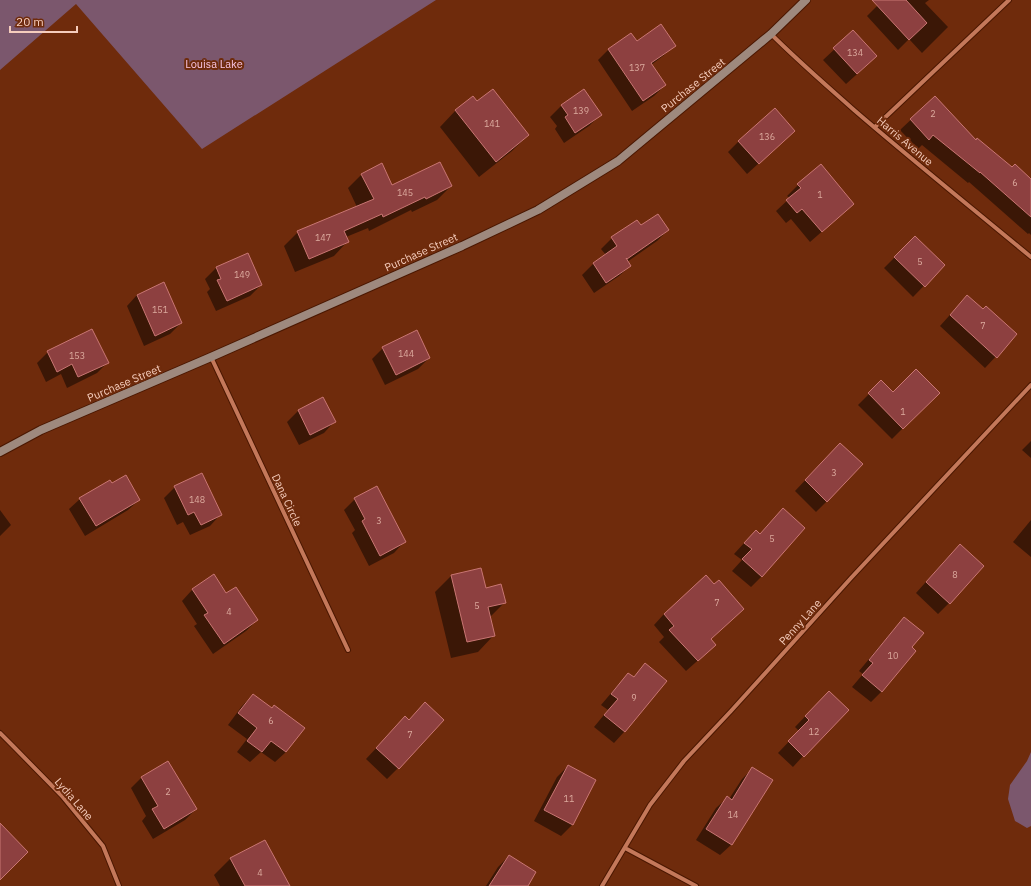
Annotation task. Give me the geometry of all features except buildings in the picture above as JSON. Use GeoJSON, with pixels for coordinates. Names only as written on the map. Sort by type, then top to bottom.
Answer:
{"type":"FeatureCollection","features":[{"type":"Feature","properties":{"kind":"main road","name":"Purchase Street"},"geometry":{"type":"LineString","coordinates":[[0,452],[41,430],[211,358],[462,246],[538,210],[618,161],[771,34],[806,0]]}},
{"type":"Feature","properties":{"kind":"street"},"geometry":{"type":"LineString","coordinates":[[875,127],[1008,0]]}},
{"type":"Feature","properties":{"kind":"street","name":"Harris Avenue"},"geometry":{"type":"LineString","coordinates":[[771,34],[793,56],[875,127],[1031,257]]}},
{"type":"Feature","properties":{"kind":"street","name":"Dana Circle"},"geometry":{"type":"LineString","coordinates":[[211,358],[348,650]]}},
{"type":"Feature","properties":{"kind":"street","name":"Penny Lane"},"geometry":{"type":"LineString","coordinates":[[602,886],[650,805],[684,761],[856,572],[1031,385]]}},
{"type":"Feature","properties":{"kind":"street","name":"Lydia Lane"},"geometry":{"type":"LineString","coordinates":[[0,733],[62,796],[103,846],[120,886]]}},
{"type":"Feature","properties":{"kind":"street"},"geometry":{"type":"LineString","coordinates":[[625,848],[696,886]]}},
{"type":"Feature","properties":{"kind":"green space","name":"Louisa Lake"},"geometry":{"type":"Polygon","coordinates":[[[0,0],[436,0],[202,149],[76,4],[0,70],[0,0]]]}},
{"type":"Feature","properties":{"kind":"green space"},"geometry":{"type":"Polygon","coordinates":[[[1031,752],[1031,826],[1027,828],[1015,821],[1008,799],[1010,785],[1027,761],[1031,752]]]}}]}
